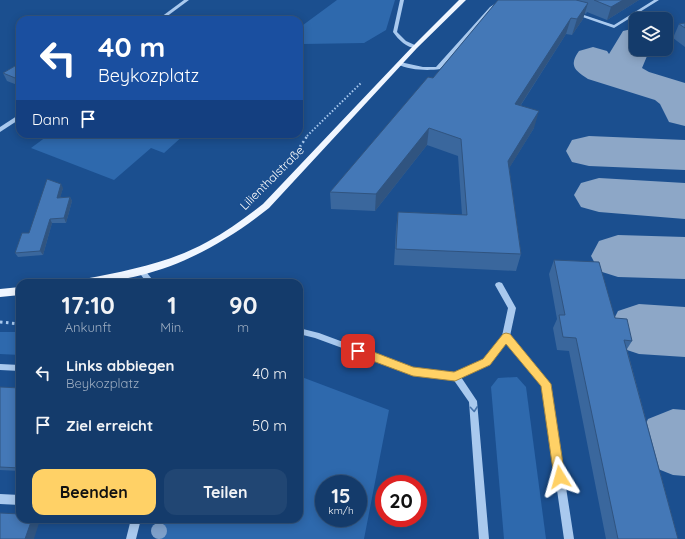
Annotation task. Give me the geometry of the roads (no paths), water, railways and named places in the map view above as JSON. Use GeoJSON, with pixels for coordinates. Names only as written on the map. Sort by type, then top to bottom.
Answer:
{"type":"FeatureCollection","features":[{"type":"Feature","properties":{"kind":"main road","name":"Lilienthalstraße"},"geometry":{"type":"LineString","coordinates":[[103,279],[142,271],[202,249],[239,227],[266,206],[415,47],[463,0]]}},
{"type":"Feature","properties":{"kind":"main road"},"geometry":{"type":"LineString","coordinates":[[0,293],[16,291]]}},
{"type":"Feature","properties":{"kind":"street"},"geometry":{"type":"LineString","coordinates":[[165,16],[187,0]]}},
{"type":"Feature","properties":{"kind":"street"},"geometry":{"type":"LineString","coordinates":[[402,0],[395,32],[404,42],[415,47]]}},
{"type":"Feature","properties":{"kind":"street"},"geometry":{"type":"LineString","coordinates":[[400,64],[429,70],[438,68],[497,5],[504,0]]}},
{"type":"Feature","properties":{"kind":"street"},"geometry":{"type":"LineString","coordinates":[[570,13],[614,27],[657,0]]}},
{"type":"Feature","properties":{"kind":"street"},"geometry":{"type":"LineString","coordinates":[[497,5],[503,6]]}},
{"type":"Feature","properties":{"kind":"street"},"geometry":{"type":"LineString","coordinates":[[0,130],[16,119]]}},
{"type":"Feature","properties":{"kind":"street"},"geometry":{"type":"LineString","coordinates":[[142,271],[148,279]]}},
{"type":"Feature","properties":{"kind":"street"},"geometry":{"type":"LineString","coordinates":[[303,332],[316,335],[413,371],[455,376],[487,362],[506,337],[512,308],[499,285]]}},
{"type":"Feature","properties":{"kind":"street"},"geometry":{"type":"LineString","coordinates":[[506,337],[546,384],[569,539]]}},
{"type":"Feature","properties":{"kind":"street"},"geometry":{"type":"LineString","coordinates":[[0,367],[16,368]]}},
{"type":"Feature","properties":{"kind":"street"},"geometry":{"type":"LineString","coordinates":[[455,376],[473,401],[484,539]]}},
{"type":"Feature","properties":{"kind":"street"},"geometry":{"type":"LineString","coordinates":[[0,499],[16,500]]}},
{"type":"Feature","properties":{"kind":"street"},"geometry":{"type":"LineString","coordinates":[[131,539],[135,523]]}}]}
